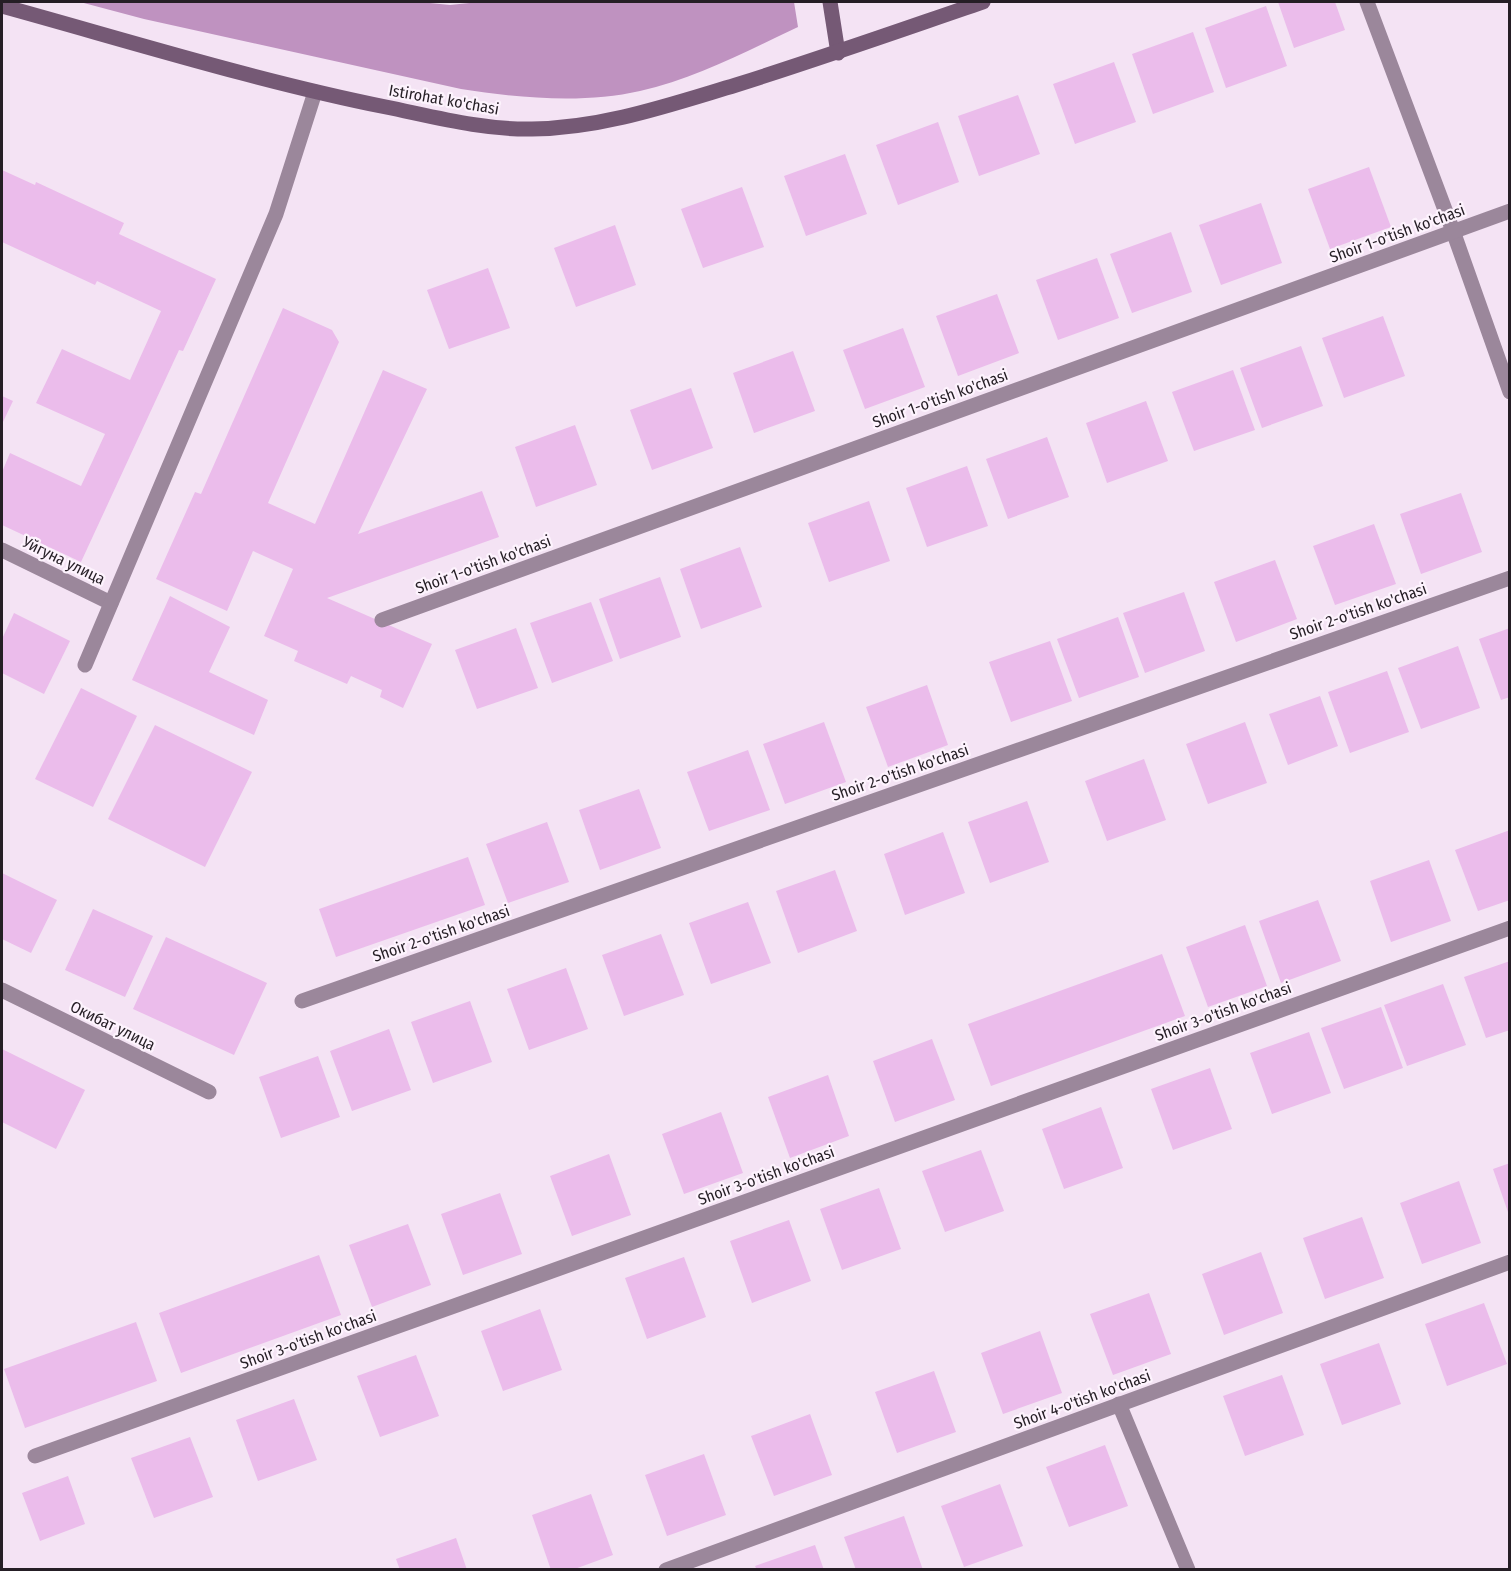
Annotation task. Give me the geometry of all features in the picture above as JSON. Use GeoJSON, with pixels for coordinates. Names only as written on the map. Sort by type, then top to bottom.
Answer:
{"type":"FeatureCollection","features":[{"type":"Feature","properties":{"kind":"main road"},"geometry":{"type":"LineString","coordinates":[[830,2],[837,53]]}},
{"type":"Feature","properties":{"kind":"main road","name":"Istirohat ko'chasi"},"geometry":{"type":"LineString","coordinates":[[2,6],[315,92],[487,127],[532,129],[578,126],[624,118],[669,106],[837,53],[983,2]]}},
{"type":"Feature","properties":{"kind":"street"},"geometry":{"type":"LineString","coordinates":[[1367,2],[1453,231],[1509,392]]}},
{"type":"Feature","properties":{"kind":"street"},"geometry":{"type":"LineString","coordinates":[[85,665],[276,214],[315,92]]}},
{"type":"Feature","properties":{"kind":"street","name":"Shoir 1-o'tish ko'chasi"},"geometry":{"type":"LineString","coordinates":[[382,620],[1509,211]]}},
{"type":"Feature","properties":{"kind":"street","name":"Уйгуна улица"},"geometry":{"type":"LineString","coordinates":[[2,550],[111,603]]}},
{"type":"Feature","properties":{"kind":"street","name":"Shoir 2-o'tish ko'chasi"},"geometry":{"type":"LineString","coordinates":[[302,1001],[1509,578]]}},
{"type":"Feature","properties":{"kind":"street","name":"Shoir 3-o'tish ko'chasi"},"geometry":{"type":"LineString","coordinates":[[34,1456],[1509,928]]}},
{"type":"Feature","properties":{"kind":"street","name":"Окибат улица"},"geometry":{"type":"LineString","coordinates":[[2,990],[209,1092]]}},
{"type":"Feature","properties":{"kind":"street","name":"Shoir 4-o'tish ko'chasi"},"geometry":{"type":"LineString","coordinates":[[666,1569],[1509,1262]]}},
{"type":"Feature","properties":{"kind":"street"},"geometry":{"type":"LineString","coordinates":[[1119,1404],[1188,1569]]}},
{"type":"Feature","properties":{"kind":"shaded area"},"geometry":{"type":"Polygon","coordinates":[[[80,2],[420,2],[450,5],[479,2],[794,2],[798,27],[720,64],[660,86],[619,95],[551,98],[461,89],[144,19],[80,2]]]}},
{"type":"Feature","properties":{"kind":"building"},"geometry":{"type":"Polygon","coordinates":[[[1278,2],[1335,2],[1345,30],[1294,48],[1278,2]]]}},
{"type":"Feature","properties":{"kind":"building"},"geometry":{"type":"Polygon","coordinates":[[[1266,6],[1287,66],[1226,88],[1205,28],[1266,6]]]}},
{"type":"Feature","properties":{"kind":"building"},"geometry":{"type":"Polygon","coordinates":[[[1193,32],[1214,92],[1153,114],[1132,54],[1193,32]]]}},
{"type":"Feature","properties":{"kind":"building"},"geometry":{"type":"Polygon","coordinates":[[[1114,62],[1136,122],[1075,144],[1053,84],[1114,62]]]}},
{"type":"Feature","properties":{"kind":"building"},"geometry":{"type":"Polygon","coordinates":[[[1018,95],[1040,154],[979,176],[958,116],[1018,95]]]}},
{"type":"Feature","properties":{"kind":"building"},"geometry":{"type":"Polygon","coordinates":[[[938,122],[959,182],[898,205],[876,145],[938,122]]]}},
{"type":"Feature","properties":{"kind":"building"},"geometry":{"type":"Polygon","coordinates":[[[845,154],[867,214],[806,236],[784,176],[845,154]]]}},
{"type":"Feature","properties":{"kind":"building"},"geometry":{"type":"Polygon","coordinates":[[[1369,167],[1391,227],[1330,249],[1308,189],[1369,167]]]}},
{"type":"Feature","properties":{"kind":"building"},"geometry":{"type":"Polygon","coordinates":[[[2,170],[35,185],[36,182],[124,223],[119,234],[216,279],[183,351],[179,350],[81,562],[2,525],[2,472],[10,453],[81,486],[105,434],[36,403],[62,349],[130,380],[161,311],[97,281],[95,285],[2,242],[2,170]]]}},
{"type":"Feature","properties":{"kind":"building"},"geometry":{"type":"Polygon","coordinates":[[[742,187],[764,247],[703,268],[681,209],[742,187]]]}},
{"type":"Feature","properties":{"kind":"building"},"geometry":{"type":"Polygon","coordinates":[[[1261,203],[1282,263],[1221,285],[1199,225],[1261,203]]]}},
{"type":"Feature","properties":{"kind":"building"},"geometry":{"type":"Polygon","coordinates":[[[615,225],[636,285],[576,307],[554,248],[615,225]]]}},
{"type":"Feature","properties":{"kind":"building"},"geometry":{"type":"Polygon","coordinates":[[[1171,232],[1192,292],[1132,313],[1110,254],[1171,232]]]}},
{"type":"Feature","properties":{"kind":"building"},"geometry":{"type":"Polygon","coordinates":[[[1097,258],[1119,318],[1058,340],[1036,280],[1097,258]]]}},
{"type":"Feature","properties":{"kind":"building"},"geometry":{"type":"Polygon","coordinates":[[[488,268],[510,328],[449,349],[427,290],[488,268]]]}},
{"type":"Feature","properties":{"kind":"building"},"geometry":{"type":"Polygon","coordinates":[[[997,294],[1019,353],[958,376],[936,316],[997,294]]]}},
{"type":"Feature","properties":{"kind":"building"},"geometry":{"type":"Polygon","coordinates":[[[283,308],[332,330],[339,342],[268,503],[315,524],[383,370],[427,389],[358,534],[482,491],[499,537],[327,598],[432,644],[403,708],[380,697],[382,690],[351,676],[347,684],[294,661],[298,651],[264,636],[293,569],[253,551],[227,611],[156,579],[195,492],[201,494],[283,308]]]}},
{"type":"Feature","properties":{"kind":"building"},"geometry":{"type":"Polygon","coordinates":[[[1383,316],[1405,376],[1344,398],[1322,338],[1383,316]]]}},
{"type":"Feature","properties":{"kind":"building"},"geometry":{"type":"Polygon","coordinates":[[[903,328],[925,387],[865,409],[843,350],[903,328]]]}},
{"type":"Feature","properties":{"kind":"building"},"geometry":{"type":"Polygon","coordinates":[[[1301,346],[1323,406],[1262,428],[1240,368],[1301,346]]]}},
{"type":"Feature","properties":{"kind":"building"},"geometry":{"type":"Polygon","coordinates":[[[793,351],[815,411],[754,433],[733,373],[793,351]]]}},
{"type":"Feature","properties":{"kind":"building"},"geometry":{"type":"Polygon","coordinates":[[[1233,370],[1255,430],[1194,451],[1172,392],[1233,370]]]}},
{"type":"Feature","properties":{"kind":"building"},"geometry":{"type":"Polygon","coordinates":[[[691,388],[713,448],[652,470],[630,410],[691,388]]]}},
{"type":"Feature","properties":{"kind":"building"},"geometry":{"type":"Polygon","coordinates":[[[2,396],[13,401],[2,424],[2,396]]]}},
{"type":"Feature","properties":{"kind":"building"},"geometry":{"type":"Polygon","coordinates":[[[1146,401],[1168,461],[1107,483],[1086,423],[1146,401]]]}},
{"type":"Feature","properties":{"kind":"building"},"geometry":{"type":"Polygon","coordinates":[[[575,425],[597,485],[536,507],[515,447],[575,425]]]}},
{"type":"Feature","properties":{"kind":"building"},"geometry":{"type":"Polygon","coordinates":[[[1047,437],[1069,497],[1008,519],[986,459],[1047,437]]]}},
{"type":"Feature","properties":{"kind":"building"},"geometry":{"type":"Polygon","coordinates":[[[967,466],[988,526],[927,547],[906,488],[967,466]]]}},
{"type":"Feature","properties":{"kind":"building"},"geometry":{"type":"Polygon","coordinates":[[[1461,493],[1482,552],[1421,574],[1400,514],[1461,493]]]}},
{"type":"Feature","properties":{"kind":"building"},"geometry":{"type":"Polygon","coordinates":[[[869,501],[890,561],[829,582],[808,523],[869,501]]]}},
{"type":"Feature","properties":{"kind":"building"},"geometry":{"type":"Polygon","coordinates":[[[1374,524],[1396,584],[1335,605],[1313,546],[1374,524]]]}},
{"type":"Feature","properties":{"kind":"building"},"geometry":{"type":"Polygon","coordinates":[[[740,547],[762,607],[701,629],[680,569],[740,547]]]}},
{"type":"Feature","properties":{"kind":"building"},"geometry":{"type":"Polygon","coordinates":[[[1275,560],[1297,619],[1236,642],[1214,582],[1275,560]]]}},
{"type":"Feature","properties":{"kind":"building"},"geometry":{"type":"Polygon","coordinates":[[[660,577],[681,637],[620,659],[599,599],[660,577]]]}},
{"type":"Feature","properties":{"kind":"building"},"geometry":{"type":"Polygon","coordinates":[[[1184,592],[1205,651],[1145,673],[1123,613],[1184,592]]]}},
{"type":"Feature","properties":{"kind":"building"},"geometry":{"type":"Polygon","coordinates":[[[170,596],[230,627],[209,672],[268,700],[254,735],[132,680],[170,596]]]}},
{"type":"Feature","properties":{"kind":"building"},"geometry":{"type":"Polygon","coordinates":[[[591,602],[613,661],[552,683],[530,623],[591,602]]]}},
{"type":"Feature","properties":{"kind":"building"},"geometry":{"type":"Polygon","coordinates":[[[14,613],[70,641],[44,694],[2,673],[2,639],[14,613]]]}},
{"type":"Feature","properties":{"kind":"building"},"geometry":{"type":"Polygon","coordinates":[[[1118,617],[1139,677],[1079,698],[1057,639],[1118,617]]]}},
{"type":"Feature","properties":{"kind":"building"},"geometry":{"type":"Polygon","coordinates":[[[516,628],[538,688],[477,709],[455,650],[516,628]]]}},
{"type":"Feature","properties":{"kind":"building"},"geometry":{"type":"Polygon","coordinates":[[[1510,628],[1510,697],[1501,700],[1479,639],[1510,628]]]}},
{"type":"Feature","properties":{"kind":"building"},"geometry":{"type":"Polygon","coordinates":[[[1050,641],[1072,701],[1011,722],[989,662],[1050,641]]]}},
{"type":"Feature","properties":{"kind":"building"},"geometry":{"type":"Polygon","coordinates":[[[1458,646],[1480,708],[1421,729],[1398,668],[1458,646]]]}},
{"type":"Feature","properties":{"kind":"building"},"geometry":{"type":"Polygon","coordinates":[[[1387,671],[1409,732],[1350,753],[1328,692],[1387,671]]]}},
{"type":"Feature","properties":{"kind":"building"},"geometry":{"type":"Polygon","coordinates":[[[927,685],[948,745],[888,767],[866,707],[927,685]]]}},
{"type":"Feature","properties":{"kind":"building"},"geometry":{"type":"Polygon","coordinates":[[[81,688],[137,716],[93,807],[35,779],[81,688]]]}},
{"type":"Feature","properties":{"kind":"building"},"geometry":{"type":"Polygon","coordinates":[[[1320,696],[1338,746],[1288,765],[1269,714],[1320,696]]]}},
{"type":"Feature","properties":{"kind":"building"},"geometry":{"type":"Polygon","coordinates":[[[824,722],[846,782],[785,804],[763,744],[824,722]]]}},
{"type":"Feature","properties":{"kind":"building"},"geometry":{"type":"Polygon","coordinates":[[[1245,722],[1267,783],[1208,804],[1186,744],[1245,722]]]}},
{"type":"Feature","properties":{"kind":"building"},"geometry":{"type":"Polygon","coordinates":[[[155,725],[252,772],[205,867],[108,819],[155,725]]]}},
{"type":"Feature","properties":{"kind":"building"},"geometry":{"type":"Polygon","coordinates":[[[748,750],[770,810],[709,831],[687,772],[748,750]]]}},
{"type":"Feature","properties":{"kind":"building"},"geometry":{"type":"Polygon","coordinates":[[[1144,759],[1166,820],[1107,841],[1085,781],[1144,759]]]}},
{"type":"Feature","properties":{"kind":"building"},"geometry":{"type":"Polygon","coordinates":[[[639,789],[661,848],[600,870],[579,810],[639,789]]]}},
{"type":"Feature","properties":{"kind":"building"},"geometry":{"type":"Polygon","coordinates":[[[1027,801],[1049,862],[990,883],[968,822],[1027,801]]]}},
{"type":"Feature","properties":{"kind":"building"},"geometry":{"type":"Polygon","coordinates":[[[547,822],[569,882],[508,903],[486,844],[547,822]]]}},
{"type":"Feature","properties":{"kind":"building"},"geometry":{"type":"Polygon","coordinates":[[[1510,830],[1510,900],[1478,911],[1455,850],[1510,830]]]}},
{"type":"Feature","properties":{"kind":"building"},"geometry":{"type":"Polygon","coordinates":[[[943,832],[965,893],[905,915],[884,854],[943,832]]]}},
{"type":"Feature","properties":{"kind":"building"},"geometry":{"type":"Polygon","coordinates":[[[468,857],[485,905],[336,957],[319,909],[468,857]]]}},
{"type":"Feature","properties":{"kind":"building"},"geometry":{"type":"Polygon","coordinates":[[[1429,860],[1451,921],[1391,942],[1370,881],[1429,860]]]}},
{"type":"Feature","properties":{"kind":"building"},"geometry":{"type":"Polygon","coordinates":[[[835,870],[857,931],[798,953],[776,891],[835,870]]]}},
{"type":"Feature","properties":{"kind":"building"},"geometry":{"type":"Polygon","coordinates":[[[2,873],[57,900],[31,953],[2,939],[2,873]]]}},
{"type":"Feature","properties":{"kind":"building"},"geometry":{"type":"Polygon","coordinates":[[[1318,900],[1341,961],[1281,983],[1259,921],[1318,900]]]}},
{"type":"Feature","properties":{"kind":"building"},"geometry":{"type":"Polygon","coordinates":[[[748,902],[771,963],[711,984],[689,923],[748,902]]]}},
{"type":"Feature","properties":{"kind":"building"},"geometry":{"type":"Polygon","coordinates":[[[93,909],[153,936],[125,997],[65,970],[93,909]]]}},
{"type":"Feature","properties":{"kind":"building"},"geometry":{"type":"Polygon","coordinates":[[[1245,925],[1267,986],[1208,1007],[1186,947],[1245,925]]]}},
{"type":"Feature","properties":{"kind":"building"},"geometry":{"type":"Polygon","coordinates":[[[661,934],[684,995],[624,1016],[602,955],[661,934]]]}},
{"type":"Feature","properties":{"kind":"building"},"geometry":{"type":"Polygon","coordinates":[[[166,937],[267,983],[234,1055],[133,1009],[166,937]]]}},
{"type":"Feature","properties":{"kind":"building"},"geometry":{"type":"Polygon","coordinates":[[[1162,954],[1185,1016],[991,1086],[968,1024],[1162,954]]]}},
{"type":"Feature","properties":{"kind":"building"},"geometry":{"type":"Polygon","coordinates":[[[1510,961],[1510,1030],[1486,1038],[1464,977],[1510,961]]]}},
{"type":"Feature","properties":{"kind":"building"},"geometry":{"type":"Polygon","coordinates":[[[566,968],[588,1029],[529,1050],[507,989],[566,968]]]}},
{"type":"Feature","properties":{"kind":"building"},"geometry":{"type":"Polygon","coordinates":[[[1443,984],[1466,1045],[1407,1066],[1384,1005],[1443,984]]]}},
{"type":"Feature","properties":{"kind":"building"},"geometry":{"type":"Polygon","coordinates":[[[470,1001],[492,1062],[433,1083],[411,1022],[470,1001]]]}},
{"type":"Feature","properties":{"kind":"building"},"geometry":{"type":"Polygon","coordinates":[[[1381,1007],[1403,1068],[1344,1089],[1321,1028],[1381,1007]]]}},
{"type":"Feature","properties":{"kind":"building"},"geometry":{"type":"Polygon","coordinates":[[[389,1029],[411,1090],[352,1111],[330,1051],[389,1029]]]}},
{"type":"Feature","properties":{"kind":"building"},"geometry":{"type":"Polygon","coordinates":[[[1309,1032],[1331,1093],[1272,1114],[1250,1053],[1309,1032]]]}},
{"type":"Feature","properties":{"kind":"building"},"geometry":{"type":"Polygon","coordinates":[[[932,1039],[955,1100],[895,1122],[873,1061],[932,1039]]]}},
{"type":"Feature","properties":{"kind":"building"},"geometry":{"type":"Polygon","coordinates":[[[2,1049],[85,1090],[56,1149],[2,1122],[2,1049]]]}},
{"type":"Feature","properties":{"kind":"building"},"geometry":{"type":"Polygon","coordinates":[[[318,1056],[340,1117],[281,1138],[259,1077],[318,1056]]]}},
{"type":"Feature","properties":{"kind":"building"},"geometry":{"type":"Polygon","coordinates":[[[1210,1068],[1232,1129],[1173,1150],[1151,1089],[1210,1068]]]}},
{"type":"Feature","properties":{"kind":"building"},"geometry":{"type":"Polygon","coordinates":[[[828,1075],[849,1136],[790,1158],[768,1097],[828,1075]]]}},
{"type":"Feature","properties":{"kind":"building"},"geometry":{"type":"Polygon","coordinates":[[[1101,1107],[1123,1168],[1064,1189],[1042,1129],[1101,1107]]]}},
{"type":"Feature","properties":{"kind":"building"},"geometry":{"type":"Polygon","coordinates":[[[721,1112],[743,1173],[684,1194],[662,1134],[721,1112]]]}},
{"type":"Feature","properties":{"kind":"building"},"geometry":{"type":"Polygon","coordinates":[[[981,1150],[1004,1211],[945,1232],[922,1171],[981,1150]]]}},
{"type":"Feature","properties":{"kind":"building"},"geometry":{"type":"Polygon","coordinates":[[[609,1154],[631,1215],[572,1236],[550,1176],[609,1154]]]}},
{"type":"Feature","properties":{"kind":"building"},"geometry":{"type":"Polygon","coordinates":[[[1510,1163],[1510,1215],[1509,1215],[1493,1169],[1510,1163]]]}},
{"type":"Feature","properties":{"kind":"building"},"geometry":{"type":"Polygon","coordinates":[[[1459,1181],[1481,1243],[1422,1264],[1400,1203],[1459,1181]]]}},
{"type":"Feature","properties":{"kind":"building"},"geometry":{"type":"Polygon","coordinates":[[[879,1188],[901,1249],[842,1270],[820,1209],[879,1188]]]}},
{"type":"Feature","properties":{"kind":"building"},"geometry":{"type":"Polygon","coordinates":[[[500,1193],[522,1254],[463,1275],[441,1214],[500,1193]]]}},
{"type":"Feature","properties":{"kind":"building"},"geometry":{"type":"Polygon","coordinates":[[[1362,1217],[1384,1278],[1325,1299],[1303,1238],[1362,1217]]]}},
{"type":"Feature","properties":{"kind":"building"},"geometry":{"type":"Polygon","coordinates":[[[789,1220],[811,1281],[752,1303],[730,1241],[789,1220]]]}},
{"type":"Feature","properties":{"kind":"building"},"geometry":{"type":"Polygon","coordinates":[[[408,1224],[431,1285],[372,1307],[349,1245],[408,1224]]]}},
{"type":"Feature","properties":{"kind":"building"},"geometry":{"type":"Polygon","coordinates":[[[1261,1252],[1283,1313],[1224,1335],[1202,1274],[1261,1252]]]}},
{"type":"Feature","properties":{"kind":"building"},"geometry":{"type":"Polygon","coordinates":[[[319,1255],[341,1315],[181,1373],[159,1313],[319,1255]]]}},
{"type":"Feature","properties":{"kind":"building"},"geometry":{"type":"Polygon","coordinates":[[[684,1257],[706,1317],[647,1339],[625,1278],[684,1257]]]}},
{"type":"Feature","properties":{"kind":"building"},"geometry":{"type":"Polygon","coordinates":[[[1149,1293],[1171,1354],[1113,1375],[1090,1314],[1149,1293]]]}},
{"type":"Feature","properties":{"kind":"building"},"geometry":{"type":"Polygon","coordinates":[[[1484,1303],[1507,1364],[1447,1386],[1425,1324],[1484,1303]]]}},
{"type":"Feature","properties":{"kind":"building"},"geometry":{"type":"Polygon","coordinates":[[[540,1309],[562,1370],[503,1391],[481,1331],[540,1309]]]}},
{"type":"Feature","properties":{"kind":"building"},"geometry":{"type":"Polygon","coordinates":[[[136,1322],[157,1381],[25,1428],[4,1369],[136,1322]]]}},
{"type":"Feature","properties":{"kind":"building"},"geometry":{"type":"Polygon","coordinates":[[[1040,1331],[1062,1393],[1003,1414],[981,1353],[1040,1331]]]}},
{"type":"Feature","properties":{"kind":"building"},"geometry":{"type":"Polygon","coordinates":[[[1379,1343],[1401,1404],[1342,1425],[1320,1364],[1379,1343]]]}},
{"type":"Feature","properties":{"kind":"building"},"geometry":{"type":"Polygon","coordinates":[[[416,1355],[439,1416],[380,1437],[357,1376],[416,1355]]]}},
{"type":"Feature","properties":{"kind":"building"},"geometry":{"type":"Polygon","coordinates":[[[934,1371],[956,1432],[897,1453],[875,1392],[934,1371]]]}},
{"type":"Feature","properties":{"kind":"building"},"geometry":{"type":"Polygon","coordinates":[[[1282,1375],[1304,1435],[1245,1456],[1223,1396],[1282,1375]]]}},
{"type":"Feature","properties":{"kind":"building"},"geometry":{"type":"Polygon","coordinates":[[[294,1399],[317,1460],[258,1481],[236,1420],[294,1399]]]}},
{"type":"Feature","properties":{"kind":"building"},"geometry":{"type":"Polygon","coordinates":[[[810,1414],[832,1475],[774,1496],[751,1436],[810,1414]]]}},
{"type":"Feature","properties":{"kind":"building"},"geometry":{"type":"Polygon","coordinates":[[[190,1437],[213,1497],[154,1518],[131,1458],[190,1437]]]}},
{"type":"Feature","properties":{"kind":"building"},"geometry":{"type":"Polygon","coordinates":[[[1105,1445],[1128,1506],[1069,1527],[1046,1467],[1105,1445]]]}},
{"type":"Feature","properties":{"kind":"building"},"geometry":{"type":"Polygon","coordinates":[[[704,1454],[726,1515],[667,1536],[645,1475],[704,1454]]]}},
{"type":"Feature","properties":{"kind":"building"},"geometry":{"type":"Polygon","coordinates":[[[68,1476],[85,1524],[40,1541],[22,1493],[68,1476]]]}},
{"type":"Feature","properties":{"kind":"building"},"geometry":{"type":"Polygon","coordinates":[[[1000,1484],[1023,1546],[964,1567],[941,1506],[1000,1484]]]}},
{"type":"Feature","properties":{"kind":"building"},"geometry":{"type":"Polygon","coordinates":[[[591,1494],[613,1555],[572,1570],[551,1570],[532,1515],[591,1494]]]}},
{"type":"Feature","properties":{"kind":"building"},"geometry":{"type":"Polygon","coordinates":[[[904,1516],[923,1570],[856,1570],[844,1537],[904,1516]]]}},
{"type":"Feature","properties":{"kind":"building"},"geometry":{"type":"Polygon","coordinates":[[[456,1538],[467,1570],[400,1570],[396,1559],[456,1538]]]}},
{"type":"Feature","properties":{"kind":"building"},"geometry":{"type":"Polygon","coordinates":[[[815,1545],[824,1570],[757,1570],[755,1566],[815,1545]]]}}]}
